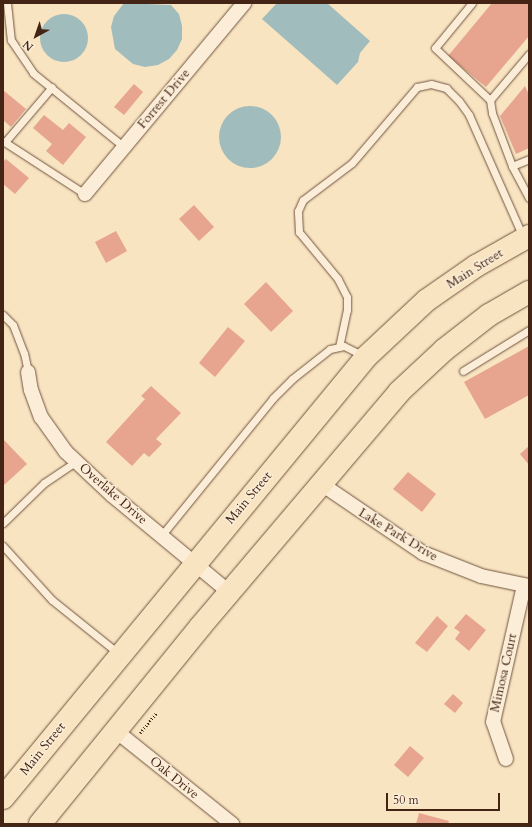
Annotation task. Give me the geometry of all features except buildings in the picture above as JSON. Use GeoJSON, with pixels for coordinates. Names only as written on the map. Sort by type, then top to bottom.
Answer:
{"type":"FeatureCollection","features":[{"type":"Feature","properties":{"kind":"main road","name":"Main Street"},"geometry":{"type":"LineString","coordinates":[[3,798],[194,564],[366,357],[428,300],[476,266],[527,237]]}},
{"type":"Feature","properties":{"kind":"main road"},"geometry":{"type":"LineString","coordinates":[[40,824],[124,737],[230,593],[320,483],[399,392],[444,350],[489,315],[529,292]]}},
{"type":"Feature","properties":{"kind":"street","name":"Forrest Drive"},"geometry":{"type":"LineString","coordinates":[[85,194],[244,3]]}},
{"type":"Feature","properties":{"kind":"street","name":"Overlake Drive"},"geometry":{"type":"LineString","coordinates":[[28,372],[31,390],[41,417],[75,462],[230,593]]}},
{"type":"Feature","properties":{"kind":"street","name":"Lake Park Drive"},"geometry":{"type":"LineString","coordinates":[[320,483],[423,553],[482,576],[526,586]]}},
{"type":"Feature","properties":{"kind":"street","name":"Mimosa Court"},"geometry":{"type":"LineString","coordinates":[[506,759],[493,722],[526,586]]}},
{"type":"Feature","properties":{"kind":"street","name":"Oak Drive"},"geometry":{"type":"LineString","coordinates":[[124,737],[232,824]]}},
{"type":"Feature","properties":{"kind":"lane"},"geometry":{"type":"LineString","coordinates":[[7,3],[11,40],[33,73],[124,147]]}},
{"type":"Feature","properties":{"kind":"lane"},"geometry":{"type":"LineString","coordinates":[[472,3],[435,48],[490,100],[492,113],[512,166],[522,189],[529,198]]}},
{"type":"Feature","properties":{"kind":"lane"},"geometry":{"type":"LineString","coordinates":[[490,100],[529,54]]}},
{"type":"Feature","properties":{"kind":"lane"},"geometry":{"type":"LineString","coordinates":[[339,347],[347,310],[347,297],[338,279],[299,232],[298,211],[304,200],[352,163],[417,87],[431,84],[446,88],[459,101],[469,115],[527,237]]}},
{"type":"Feature","properties":{"kind":"lane"},"geometry":{"type":"LineString","coordinates":[[52,87],[4,142],[85,194]]}},
{"type":"Feature","properties":{"kind":"lane"},"geometry":{"type":"LineString","coordinates":[[512,166],[529,159]]}},
{"type":"Feature","properties":{"kind":"lane"},"geometry":{"type":"LineString","coordinates":[[3,315],[12,325],[24,354],[28,372]]}},
{"type":"Feature","properties":{"kind":"lane"},"geometry":{"type":"LineString","coordinates":[[463,371],[529,330]]}},
{"type":"Feature","properties":{"kind":"lane"},"geometry":{"type":"LineString","coordinates":[[162,536],[273,398],[310,363],[330,349],[344,346],[366,357]]}},
{"type":"Feature","properties":{"kind":"lane"},"geometry":{"type":"LineString","coordinates":[[3,523],[44,483],[75,462]]}},
{"type":"Feature","properties":{"kind":"lane"},"geometry":{"type":"LineString","coordinates":[[3,546],[52,600],[120,655]]}},
{"type":"Feature","properties":{"kind":"path"},"geometry":{"type":"LineString","coordinates":[[124,737],[160,709]]}},
{"type":"Feature","properties":{"kind":"water"},"geometry":{"type":"Polygon","coordinates":[[[124,3],[171,5],[179,14],[182,26],[182,39],[177,50],[169,59],[158,65],[145,67],[133,64],[115,49],[111,27],[114,16],[124,3]]]}},
{"type":"Feature","properties":{"kind":"water"},"geometry":{"type":"Polygon","coordinates":[[[277,3],[327,3],[370,41],[360,53],[358,62],[337,85],[262,19],[277,3]]]}},
{"type":"Feature","properties":{"kind":"water"},"geometry":{"type":"Polygon","coordinates":[[[64,14],[73,16],[81,21],[86,29],[88,38],[86,47],[81,55],[73,60],[64,62],[55,60],[47,55],[42,47],[40,38],[42,29],[47,21],[55,16],[64,14]]]}},
{"type":"Feature","properties":{"kind":"water"},"geometry":{"type":"Polygon","coordinates":[[[250,106],[267,111],[272,115],[276,120],[281,137],[276,154],[272,159],[267,163],[250,168],[233,163],[228,159],[224,154],[219,137],[224,120],[228,115],[233,111],[250,106]]]}}]}
